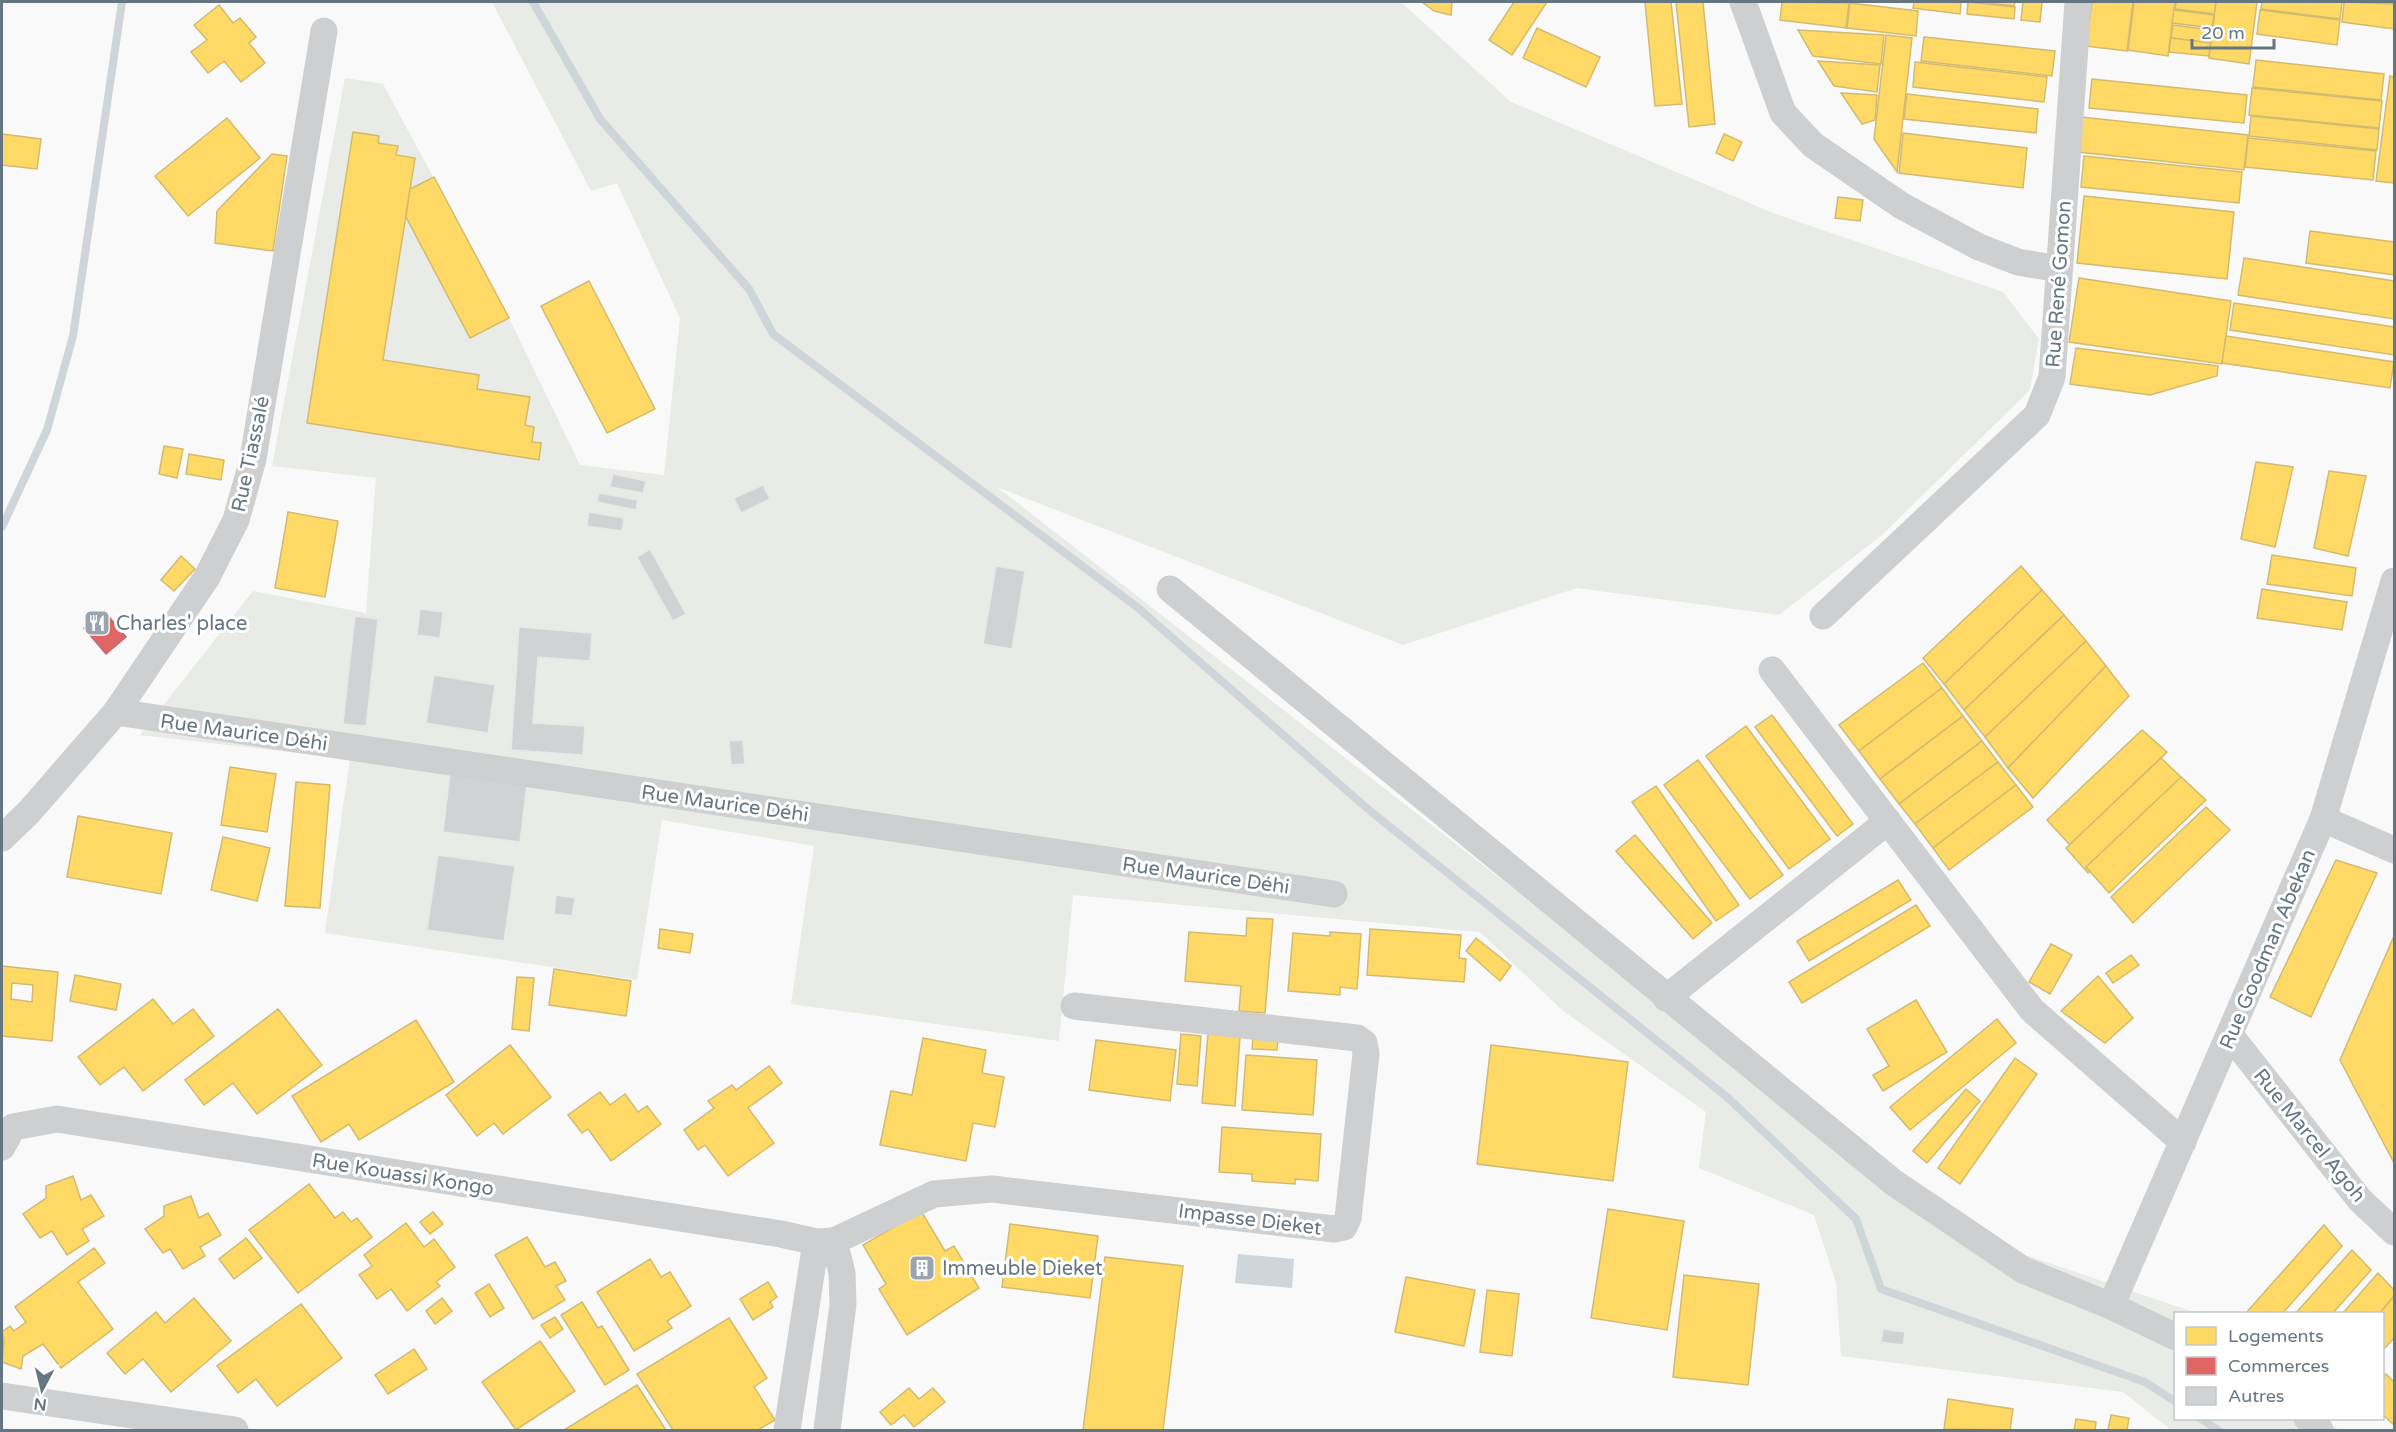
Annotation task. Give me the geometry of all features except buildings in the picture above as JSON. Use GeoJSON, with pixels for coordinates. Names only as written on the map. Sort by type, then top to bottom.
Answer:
{"type":"FeatureCollection","features":[{"type":"Feature","properties":{"kind":"street"},"geometry":{"type":"LineString","coordinates":[[1743,2],[1783,113],[1813,145],[1902,206],[1979,247],[2018,262],[2059,269]]}},
{"type":"Feature","properties":{"kind":"street","name":"Rue René Gomon"},"geometry":{"type":"LineString","coordinates":[[1823,616],[2037,415],[2052,377],[2078,2]]}},
{"type":"Feature","properties":{"kind":"street","name":"Rue Tiassalé"},"geometry":{"type":"LineString","coordinates":[[2,838],[29,812],[116,712],[207,576],[236,520],[253,459],[324,31]]}},
{"type":"Feature","properties":{"kind":"street","name":"Rue Goodman Abekan"},"geometry":{"type":"LineString","coordinates":[[2111,1306],[2323,819],[2394,581]]}},
{"type":"Feature","properties":{"kind":"street"},"geometry":{"type":"LineString","coordinates":[[1170,589],[1893,1182],[2023,1270],[2111,1306],[2174,1337]]}},
{"type":"Feature","properties":{"kind":"street"},"geometry":{"type":"LineString","coordinates":[[1772,670],[2032,1010],[2183,1142]]}},
{"type":"Feature","properties":{"kind":"street","name":"Rue Maurice Déhi"},"geometry":{"type":"LineString","coordinates":[[116,712],[1334,894]]}},
{"type":"Feature","properties":{"kind":"street"},"geometry":{"type":"LineString","coordinates":[[2323,819],[2394,850]]}},
{"type":"Feature","properties":{"kind":"street"},"geometry":{"type":"LineString","coordinates":[[1666,998],[1888,821]]}},
{"type":"Feature","properties":{"kind":"street","name":"Impasse Dieket"},"geometry":{"type":"LineString","coordinates":[[825,1242],[934,1194],[992,1189],[1334,1229],[1344,1227],[1348,1218],[1363,1078],[1364,1042],[1357,1038],[1074,1006]]}},
{"type":"Feature","properties":{"kind":"street","name":"Rue Marcel Agoh"},"geometry":{"type":"LineString","coordinates":[[2230,1035],[2360,1200],[2394,1232]]}},
{"type":"Feature","properties":{"kind":"street","name":"Rue Kouassi Kongo"},"geometry":{"type":"LineString","coordinates":[[2,1147],[13,1127],[57,1119],[825,1242]]}},
{"type":"Feature","properties":{"kind":"street"},"geometry":{"type":"LineString","coordinates":[[787,1431],[825,1242]]}},
{"type":"Feature","properties":{"kind":"street"},"geometry":{"type":"LineString","coordinates":[[825,1242],[842,1273],[843,1304],[827,1431]]}},
{"type":"Feature","properties":{"kind":"street"},"geometry":{"type":"LineString","coordinates":[[2,1396],[226,1430]]}},
{"type":"Feature","properties":{"kind":"street"},"geometry":{"type":"LineString","coordinates":[[2308,1420],[2320,1431]]}},
{"type":"Feature","properties":{"kind":"shaded area"},"geometry":{"type":"Polygon","coordinates":[[[492,2],[1401,2],[1511,102],[1773,213],[2003,292],[2039,339],[2030,390],[1882,535],[1779,615],[1577,588],[1403,645],[997,487],[1952,1230],[2193,1312],[2174,1312],[2174,1420],[2326,1420],[2339,1430],[2171,1430],[2123,1392],[1841,1356],[1836,1283],[1814,1215],[1699,1168],[1706,1112],[1562,1010],[1480,932],[1073,895],[1059,1041],[791,1004],[814,846],[662,820],[637,980],[325,933],[350,759],[140,735],[253,591],[366,613],[376,478],[272,466],[345,78],[383,84],[509,318],[580,465],[664,475],[680,318],[617,183],[591,191],[492,2]]]}},
{"type":"Feature","properties":{"kind":"shaded area"},"geometry":{"type":"Polygon","coordinates":[[[1238,1254],[1294,1259],[1292,1288],[1235,1283],[1238,1254]]]}},
{"type":"Feature","properties":{"kind":"waterway"},"geometry":{"type":"LineString","coordinates":[[2,527],[47,430],[73,336],[122,2]]}},
{"type":"Feature","properties":{"kind":"waterway"},"geometry":{"type":"LineString","coordinates":[[533,2],[600,119],[749,289],[773,334],[1137,607],[1369,810],[1727,1097],[1856,1219],[1881,1289],[2145,1382],[2174,1401]]}},
{"type":"Feature","properties":{"kind":"waterway"},"geometry":{"type":"LineString","coordinates":[[2203,1420],[2218,1430]]}},
{"type":"Feature","properties":{"kind":"place","name":"Charles' place"},"geometry":{"type":"Point","coordinates":[97,623]}},
{"type":"Feature","properties":{"kind":"place","name":"Immeuble Dieket"},"geometry":{"type":"Point","coordinates":[922,1268]}}]}
